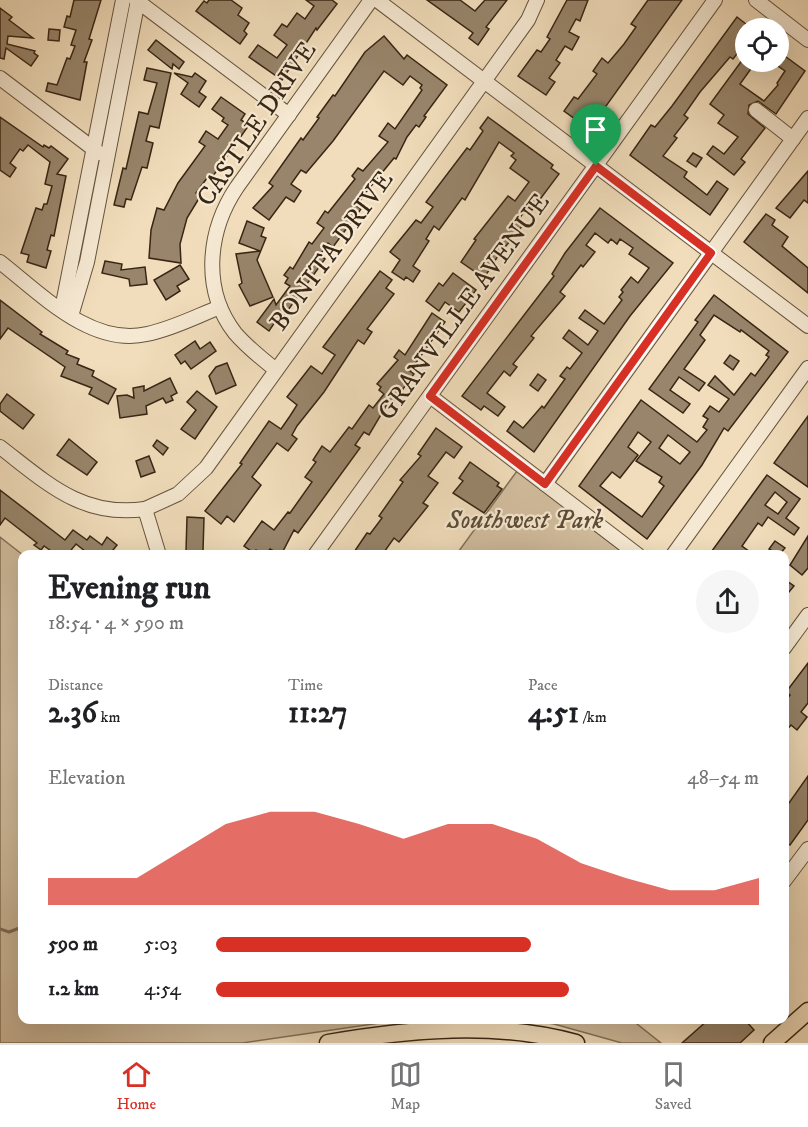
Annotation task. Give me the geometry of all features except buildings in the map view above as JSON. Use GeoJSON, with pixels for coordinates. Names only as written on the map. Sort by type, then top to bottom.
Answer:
{"type":"FeatureCollection","features":[{"type":"Feature","properties":{"kind":"main road"},"geometry":{"type":"LineString","coordinates":[[772,1043],[808,1011]]}},
{"type":"Feature","properties":{"kind":"main road"},"geometry":{"type":"LineString","coordinates":[[328,1043],[381,1034],[483,1030],[522,1032],[576,1043]]}},
{"type":"Feature","properties":{"kind":"street"},"geometry":{"type":"LineString","coordinates":[[67,313],[93,149],[123,0]]}},
{"type":"Feature","properties":{"kind":"street"},"geometry":{"type":"LineString","coordinates":[[67,313],[85,272],[137,0],[289,115]]}},
{"type":"Feature","properties":{"kind":"street","name":"CASTLE DRIVE"},"geometry":{"type":"LineString","coordinates":[[276,370],[236,333],[220,307],[212,257],[221,215],[237,187],[371,0]]}},
{"type":"Feature","properties":{"kind":"street"},"geometry":{"type":"LineString","coordinates":[[377,0],[808,326]]}},
{"type":"Feature","properties":{"kind":"street","name":"BONITA DRIVE"},"geometry":{"type":"LineString","coordinates":[[146,509],[163,503],[192,483],[528,20],[537,0]]}},
{"type":"Feature","properties":{"kind":"street","name":"GRANVILLE AVENUE"},"geometry":{"type":"LineString","coordinates":[[319,550],[715,0]]}},
{"type":"Feature","properties":{"kind":"street"},"geometry":{"type":"LineString","coordinates":[[756,0],[808,40]]}},
{"type":"Feature","properties":{"kind":"street"},"geometry":{"type":"LineString","coordinates":[[0,78],[108,159]]}},
{"type":"Feature","properties":{"kind":"street"},"geometry":{"type":"LineString","coordinates":[[756,110],[793,139]]}},
{"type":"Feature","properties":{"kind":"street"},"geometry":{"type":"LineString","coordinates":[[545,484],[808,118]]}},
{"type":"Feature","properties":{"kind":"street"},"geometry":{"type":"LineString","coordinates":[[0,262],[67,313],[99,330],[129,336],[146,335],[220,307]]}},
{"type":"Feature","properties":{"kind":"street"},"geometry":{"type":"LineString","coordinates":[[677,550],[808,368]]}},
{"type":"Feature","properties":{"kind":"street"},"geometry":{"type":"LineString","coordinates":[[430,396],[631,550]]}},
{"type":"Feature","properties":{"kind":"street"},"geometry":{"type":"LineString","coordinates":[[0,447],[50,486],[79,501],[113,512],[146,509],[158,550]]}},
{"type":"Feature","properties":{"kind":"street"},"geometry":{"type":"LineString","coordinates":[[789,641],[808,615]]}},
{"type":"Feature","properties":{"kind":"street"},"geometry":{"type":"LineString","coordinates":[[789,874],[808,849]]}},
{"type":"Feature","properties":{"kind":"green space","name":"Southwest Park"},"geometry":{"type":"Polygon","coordinates":[[[517,471],[620,550],[460,550],[517,471]]]}},
{"type":"Feature","properties":{"kind":"green space"},"geometry":{"type":"Polygon","coordinates":[[[0,537],[18,551],[18,1024],[373,1024],[242,1043],[0,1043],[0,537]]]}},
{"type":"Feature","properties":{"kind":"green space"},"geometry":{"type":"Polygon","coordinates":[[[554,1024],[637,1024],[661,1043],[622,1043],[554,1024]]]}},
{"type":"Feature","properties":{"kind":"waterway"},"geometry":{"type":"LineString","coordinates":[[0,929],[9,932],[18,929]]}},
{"type":"Feature","properties":{"kind":"route"},"geometry":{"type":"LineString","coordinates":[[596,166],[711,253],[545,484],[430,396],[596,166]]}}]}
